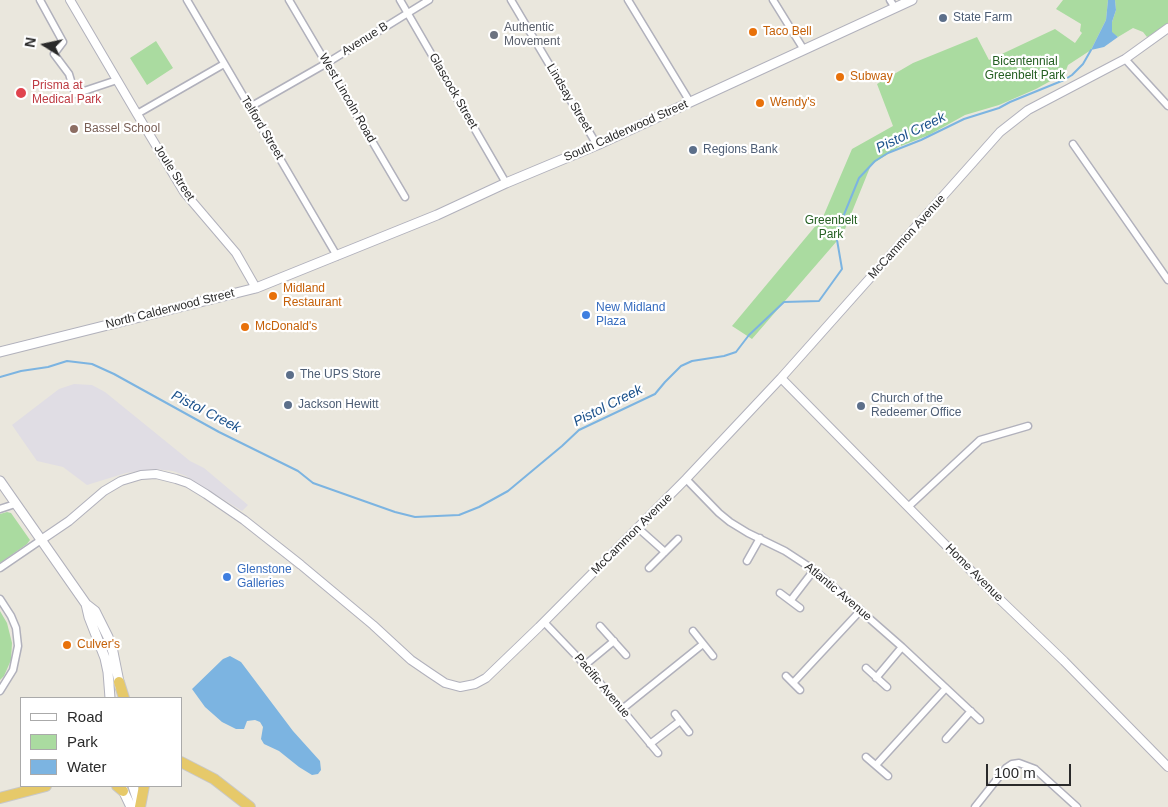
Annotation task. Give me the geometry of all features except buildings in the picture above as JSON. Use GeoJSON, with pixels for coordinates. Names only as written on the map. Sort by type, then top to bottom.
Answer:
{"type":"FeatureCollection","features":[{"type":"Feature","properties":{"kind":"highway"},"geometry":{"type":"LineString","coordinates":[[119,682],[123,697]]}},
{"type":"Feature","properties":{"kind":"highway"},"geometry":{"type":"LineString","coordinates":[[182,764],[198,770],[214,779],[250,807]]}},
{"type":"Feature","properties":{"kind":"highway"},"geometry":{"type":"LineString","coordinates":[[0,798],[42,787]]}},
{"type":"Feature","properties":{"kind":"highway"},"geometry":{"type":"LineString","coordinates":[[140,807],[144,787]]}},
{"type":"Feature","properties":{"kind":"main road","name":"South Calderwood Street"},"geometry":{"type":"LineString","coordinates":[[337,256],[437,215],[506,183],[597,145],[804,50],[893,4],[912,0]]}},
{"type":"Feature","properties":{"kind":"main road","name":"North Calderwood Street"},"geometry":{"type":"LineString","coordinates":[[0,352],[256,288],[337,256]]}},
{"type":"Feature","properties":{"kind":"main road"},"geometry":{"type":"LineString","coordinates":[[0,481],[86,604],[95,611],[108,637],[119,682]]}},
{"type":"Feature","properties":{"kind":"main road"},"geometry":{"type":"LineString","coordinates":[[86,604],[88,618],[105,658],[110,697]]}},
{"type":"Feature","properties":{"kind":"main road"},"geometry":{"type":"LineString","coordinates":[[120,787],[131,807]]}},
{"type":"Feature","properties":{"kind":"main road"},"geometry":{"type":"LineString","coordinates":[[133,787],[140,807]]}},
{"type":"Feature","properties":{"kind":"street"},"geometry":{"type":"LineString","coordinates":[[40,0],[63,42],[54,54],[69,74],[74,94],[117,80]]}},
{"type":"Feature","properties":{"kind":"street","name":"Joule Street"},"geometry":{"type":"LineString","coordinates":[[70,0],[184,192],[236,253],[256,288]]}},
{"type":"Feature","properties":{"kind":"street","name":"Telford Street"},"geometry":{"type":"LineString","coordinates":[[187,0],[337,256]]}},
{"type":"Feature","properties":{"kind":"street","name":"West Lincoln Road"},"geometry":{"type":"LineString","coordinates":[[289,0],[405,197]]}},
{"type":"Feature","properties":{"kind":"street","name":"Glascock Street"},"geometry":{"type":"LineString","coordinates":[[400,0],[506,183]]}},
{"type":"Feature","properties":{"kind":"street","name":"Avenue B"},"geometry":{"type":"LineString","coordinates":[[250,108],[429,0]]}},
{"type":"Feature","properties":{"kind":"street","name":"Lindsay Street"},"geometry":{"type":"LineString","coordinates":[[511,0],[597,145]]}},
{"type":"Feature","properties":{"kind":"street"},"geometry":{"type":"LineString","coordinates":[[628,0],[690,102]]}},
{"type":"Feature","properties":{"kind":"street"},"geometry":{"type":"LineString","coordinates":[[773,0],[804,50]]}},
{"type":"Feature","properties":{"kind":"street","name":"McCammon Avenue"},"geometry":{"type":"LineString","coordinates":[[41,540],[69,521],[104,491],[121,481],[141,475],[162,475],[188,483],[244,520],[373,625],[411,660],[445,683],[460,687],[476,684],[486,678],[544,622],[686,479],[781,378],[1000,132],[1028,110],[1124,59],[1168,28]]}},
{"type":"Feature","properties":{"kind":"street"},"geometry":{"type":"LineString","coordinates":[[1124,59],[1168,106]]}},
{"type":"Feature","properties":{"kind":"street"},"geometry":{"type":"LineString","coordinates":[[137,114],[224,64]]}},
{"type":"Feature","properties":{"kind":"street"},"geometry":{"type":"LineString","coordinates":[[1073,144],[1166,271],[1168,280]]}},
{"type":"Feature","properties":{"kind":"street","name":"Home Avenue"},"geometry":{"type":"LineString","coordinates":[[781,378],[1167,764]]}},
{"type":"Feature","properties":{"kind":"street"},"geometry":{"type":"LineString","coordinates":[[908,507],[971,446],[980,440],[1028,426]]}},
{"type":"Feature","properties":{"kind":"street","name":"Atlantic Avenue"},"geometry":{"type":"LineString","coordinates":[[686,479],[719,513],[748,533],[785,551],[814,570],[902,647],[980,720]]}},
{"type":"Feature","properties":{"kind":"street"},"geometry":{"type":"LineString","coordinates":[[0,509],[15,504]]}},
{"type":"Feature","properties":{"kind":"street"},"geometry":{"type":"LineString","coordinates":[[638,528],[665,552]]}},
{"type":"Feature","properties":{"kind":"street"},"geometry":{"type":"LineString","coordinates":[[747,560],[760,538]]}},
{"type":"Feature","properties":{"kind":"street"},"geometry":{"type":"LineString","coordinates":[[649,568],[678,539]]}},
{"type":"Feature","properties":{"kind":"street"},"geometry":{"type":"LineString","coordinates":[[0,568],[41,540]]}},
{"type":"Feature","properties":{"kind":"street"},"geometry":{"type":"LineString","coordinates":[[791,600],[814,570]]}},
{"type":"Feature","properties":{"kind":"street"},"geometry":{"type":"LineString","coordinates":[[780,593],[800,608]]}},
{"type":"Feature","properties":{"kind":"street"},"geometry":{"type":"LineString","coordinates":[[0,600],[11,616],[16,628],[18,646],[13,670],[0,691]]}},
{"type":"Feature","properties":{"kind":"street"},"geometry":{"type":"LineString","coordinates":[[793,683],[861,610]]}},
{"type":"Feature","properties":{"kind":"street","name":"Pacific Avenue"},"geometry":{"type":"LineString","coordinates":[[544,622],[585,665],[658,753]]}},
{"type":"Feature","properties":{"kind":"street"},"geometry":{"type":"LineString","coordinates":[[600,626],[626,654]]}},
{"type":"Feature","properties":{"kind":"street"},"geometry":{"type":"LineString","coordinates":[[693,631],[713,656]]}},
{"type":"Feature","properties":{"kind":"street"},"geometry":{"type":"LineString","coordinates":[[585,665],[614,641]]}},
{"type":"Feature","properties":{"kind":"street"},"geometry":{"type":"LineString","coordinates":[[621,710],[703,644]]}},
{"type":"Feature","properties":{"kind":"street"},"geometry":{"type":"LineString","coordinates":[[876,678],[902,647]]}},
{"type":"Feature","properties":{"kind":"street"},"geometry":{"type":"LineString","coordinates":[[866,668],[886,687]]}},
{"type":"Feature","properties":{"kind":"street"},"geometry":{"type":"LineString","coordinates":[[786,676],[800,690]]}},
{"type":"Feature","properties":{"kind":"street"},"geometry":{"type":"LineString","coordinates":[[876,765],[946,688]]}},
{"type":"Feature","properties":{"kind":"street"},"geometry":{"type":"LineString","coordinates":[[946,738],[971,711]]}},
{"type":"Feature","properties":{"kind":"street"},"geometry":{"type":"LineString","coordinates":[[675,714],[689,732]]}},
{"type":"Feature","properties":{"kind":"street"},"geometry":{"type":"LineString","coordinates":[[650,744],[680,721]]}},
{"type":"Feature","properties":{"kind":"street"},"geometry":{"type":"LineString","coordinates":[[866,757],[888,776]]}},
{"type":"Feature","properties":{"kind":"street"},"geometry":{"type":"LineString","coordinates":[[975,807],[1006,768],[1012,764],[1019,763],[1035,769],[1074,806]]}},
{"type":"Feature","properties":{"kind":"shaded area"},"geometry":{"type":"Polygon","coordinates":[[[74,384],[92,385],[105,392],[190,461],[204,468],[248,505],[242,511],[186,476],[173,471],[154,469],[126,473],[87,485],[63,467],[37,461],[12,425],[59,389],[74,384]]]}},
{"type":"Feature","properties":{"kind":"green space"},"geometry":{"type":"Polygon","coordinates":[[[1063,0],[1108,0],[1106,20],[1091,50],[1068,65],[1065,73],[1036,89],[999,105],[965,115],[929,135],[901,146],[899,141],[900,146],[871,165],[843,234],[752,339],[732,326],[823,217],[852,149],[893,126],[877,84],[913,63],[977,37],[989,60],[1055,29],[1075,43],[1082,33],[1080,31],[1081,24],[1056,9],[1063,0]]]}},
{"type":"Feature","properties":{"kind":"green space"},"geometry":{"type":"Polygon","coordinates":[[[1115,0],[1168,0],[1168,25],[1147,37],[1143,32],[1133,28],[1118,37],[1112,33],[1112,22],[1116,10],[1115,0]]]}},
{"type":"Feature","properties":{"kind":"green space"},"geometry":{"type":"Polygon","coordinates":[[[156,41],[173,68],[147,85],[130,58],[156,41]]]}},
{"type":"Feature","properties":{"kind":"green space"},"geometry":{"type":"Polygon","coordinates":[[[11,513],[30,540],[0,563],[0,514],[11,513]]]}},
{"type":"Feature","properties":{"kind":"green space"},"geometry":{"type":"Polygon","coordinates":[[[0,611],[7,623],[12,643],[11,660],[4,676],[0,680],[0,611]]]}},
{"type":"Feature","properties":{"kind":"water"},"geometry":{"type":"Polygon","coordinates":[[[1108,0],[1115,0],[1116,10],[1112,22],[1112,32],[1118,37],[1104,47],[1091,50],[1106,20],[1108,0]]]}},
{"type":"Feature","properties":{"kind":"water"},"geometry":{"type":"Polygon","coordinates":[[[230,656],[241,662],[293,731],[320,761],[321,770],[318,774],[312,775],[279,751],[264,744],[261,739],[263,727],[260,722],[255,720],[247,721],[244,729],[236,729],[222,722],[205,707],[192,689],[223,659],[230,656]]]}},
{"type":"Feature","properties":{"kind":"waterway","name":"Pistol Creek"},"geometry":{"type":"LineString","coordinates":[[0,377],[67,361],[92,364],[114,374],[219,432],[298,471],[313,483],[395,512],[415,517],[459,515],[479,507],[508,491],[579,430],[655,394],[681,366],[692,361],[724,356],[736,352],[749,335],[784,302],[819,301],[842,269],[836,234],[859,178],[875,161],[888,153],[921,140],[964,119],[999,108],[1064,80],[1083,64],[1091,50]]}},
{"type":"Feature","properties":{"kind":"place","name":"State Farm"},"geometry":{"type":"Point","coordinates":[943,18]}},
{"type":"Feature","properties":{"kind":"place","name":"Taco Bell"},"geometry":{"type":"Point","coordinates":[753,32]}},
{"type":"Feature","properties":{"kind":"place","name":"Authentic Movement"},"geometry":{"type":"Point","coordinates":[494,35]}},
{"type":"Feature","properties":{"kind":"place","name":"Subway"},"geometry":{"type":"Point","coordinates":[840,77]}},
{"type":"Feature","properties":{"kind":"place","name":"Prisma at Medical Park"},"geometry":{"type":"Point","coordinates":[21,93]}},
{"type":"Feature","properties":{"kind":"place","name":"Wendy's"},"geometry":{"type":"Point","coordinates":[760,103]}},
{"type":"Feature","properties":{"kind":"place","name":"Bassel School"},"geometry":{"type":"Point","coordinates":[74,129]}},
{"type":"Feature","properties":{"kind":"place","name":"Regions Bank"},"geometry":{"type":"Point","coordinates":[693,150]}},
{"type":"Feature","properties":{"kind":"place","name":"Midland Restaurant"},"geometry":{"type":"Point","coordinates":[273,296]}},
{"type":"Feature","properties":{"kind":"place","name":"New Midland Plaza"},"geometry":{"type":"Point","coordinates":[586,315]}},
{"type":"Feature","properties":{"kind":"place","name":"McDonald's"},"geometry":{"type":"Point","coordinates":[245,327]}},
{"type":"Feature","properties":{"kind":"place","name":"The UPS Store"},"geometry":{"type":"Point","coordinates":[290,375]}},
{"type":"Feature","properties":{"kind":"place","name":"Jackson Hewitt"},"geometry":{"type":"Point","coordinates":[288,405]}},
{"type":"Feature","properties":{"kind":"place","name":"Church of the Redeemer Office"},"geometry":{"type":"Point","coordinates":[861,406]}},
{"type":"Feature","properties":{"kind":"place","name":"Glenstone Galleries"},"geometry":{"type":"Point","coordinates":[227,577]}},
{"type":"Feature","properties":{"kind":"place","name":"Culver's"},"geometry":{"type":"Point","coordinates":[67,645]}},
{"type":"Feature","properties":{"kind":"park label","name":"Bicentennial Greenbelt Park"},"geometry":{"type":"Point","coordinates":[1025,69]}},
{"type":"Feature","properties":{"kind":"park label","name":"Greenbelt Park"},"geometry":{"type":"Point","coordinates":[831,228]}}]}
